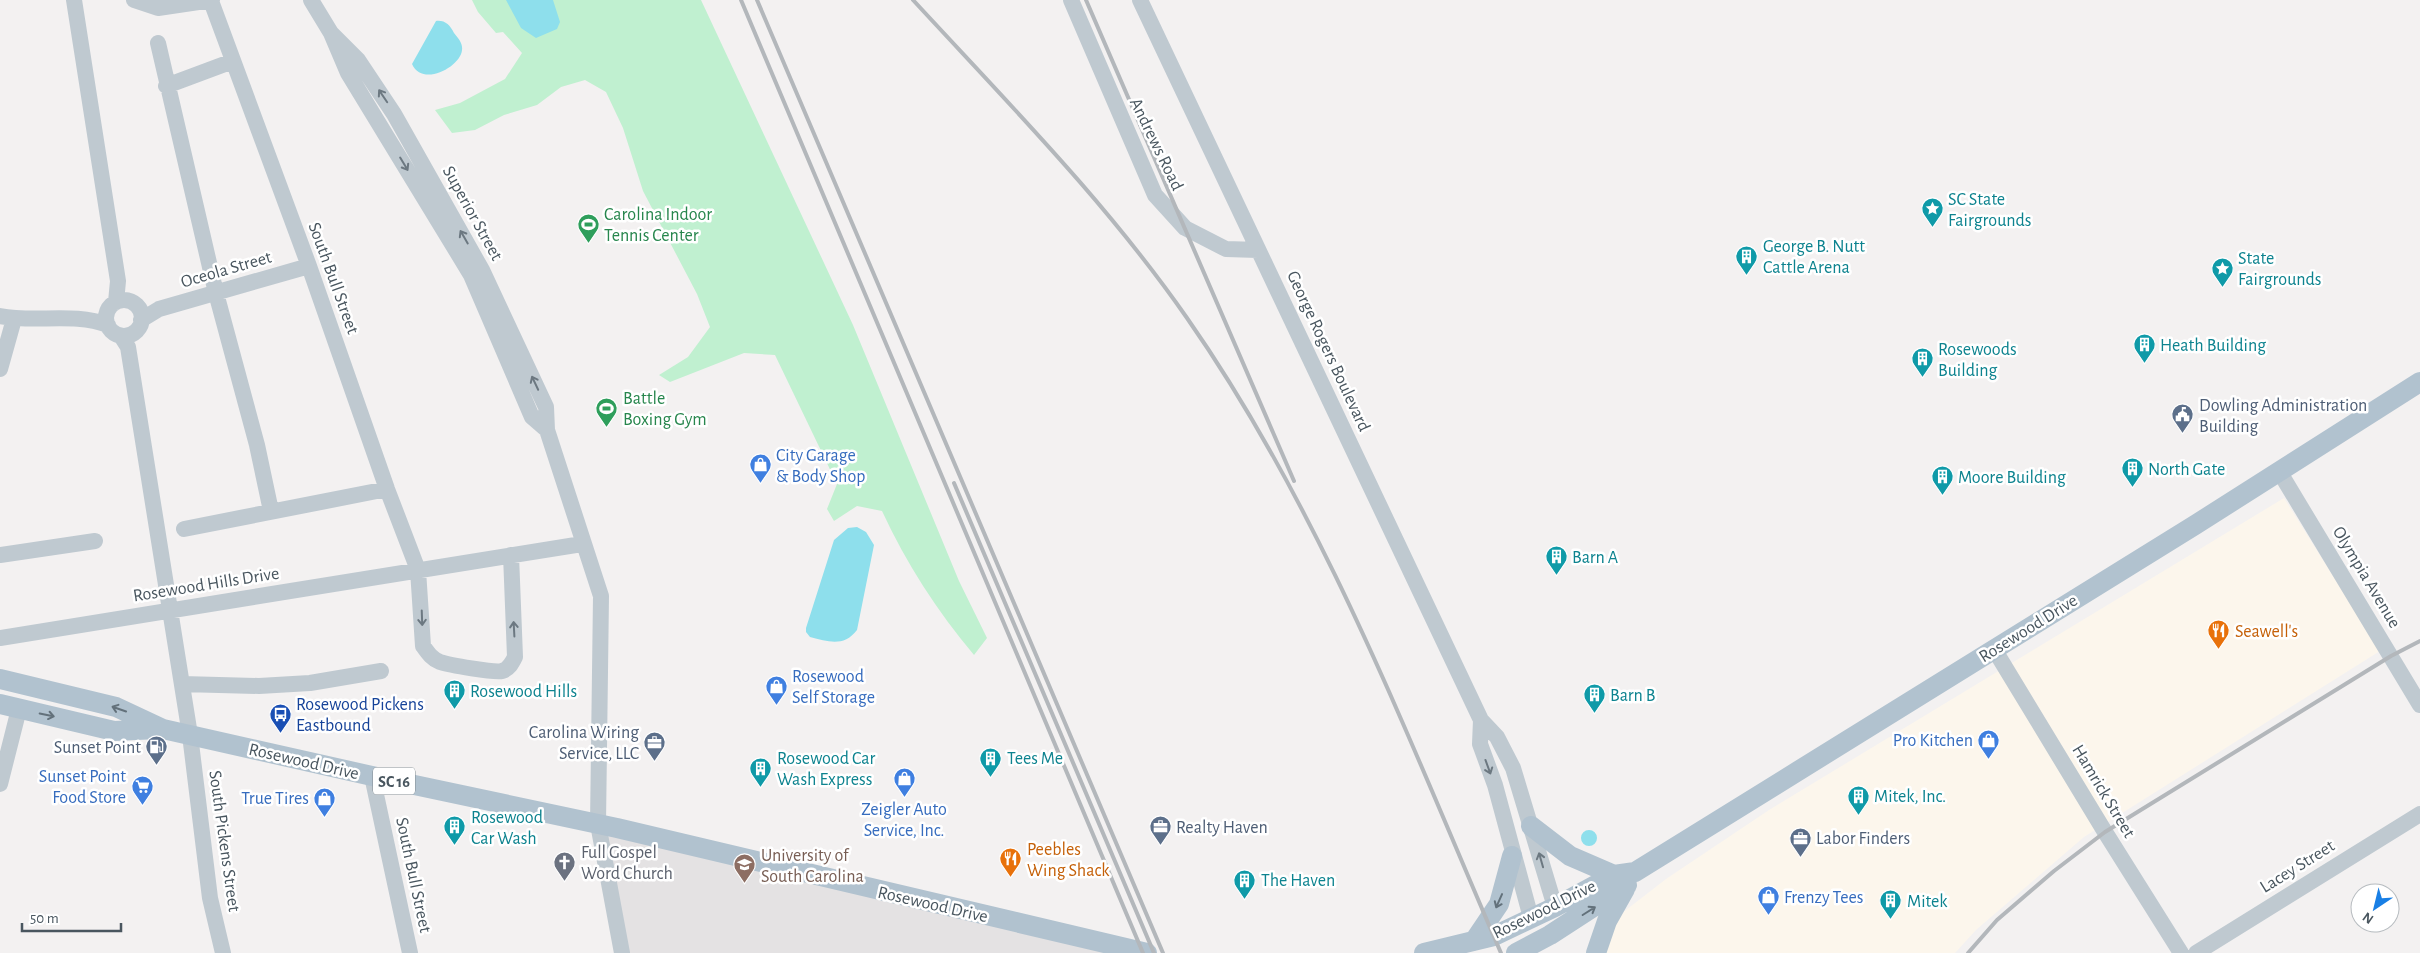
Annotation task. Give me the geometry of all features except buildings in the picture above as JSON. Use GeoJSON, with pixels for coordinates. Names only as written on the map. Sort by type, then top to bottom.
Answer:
{"type":"FeatureCollection","features":[{"type":"Feature","properties":{"kind":"main road","name":"Rosewood Drive"},"geometry":{"type":"LineString","coordinates":[[1424,953],[1494,936],[1554,907],[1625,877],[2420,382]]}},
{"type":"Feature","properties":{"kind":"main road","name":"Rosewood Drive"},"geometry":{"type":"LineString","coordinates":[[0,679],[116,707],[163,728],[190,735],[598,824],[1147,953]]}},
{"type":"Feature","properties":{"kind":"main road","name":"Rosewood Drive"},"geometry":{"type":"LineString","coordinates":[[9,707],[114,731],[163,728]]}},
{"type":"Feature","properties":{"kind":"main road"},"geometry":{"type":"LineString","coordinates":[[1531,826],[1570,856],[1625,877],[1596,953]]}},
{"type":"Feature","properties":{"kind":"main road"},"geometry":{"type":"LineString","coordinates":[[1474,941],[1499,904],[1512,856]]}},
{"type":"Feature","properties":{"kind":"main road","name":"Rosewood Drive"},"geometry":{"type":"LineString","coordinates":[[1516,953],[1552,944],[1625,877]]}},
{"type":"Feature","properties":{"kind":"main road"},"geometry":{"type":"LineString","coordinates":[[1552,944],[1554,907]]}},
{"type":"Feature","properties":{"kind":"main road"},"geometry":{"type":"LineString","coordinates":[[1531,918],[1552,944]]}},
{"type":"Feature","properties":{"kind":"street"},"geometry":{"type":"LineString","coordinates":[[74,0],[190,735]]}},
{"type":"Feature","properties":{"kind":"street"},"geometry":{"type":"LineString","coordinates":[[134,0],[158,8],[212,0]]}},
{"type":"Feature","properties":{"kind":"street","name":"South Bull Street"},"geometry":{"type":"LineString","coordinates":[[212,0],[309,266],[386,489],[418,570]]}},
{"type":"Feature","properties":{"kind":"street","name":"Superior Street"},"geometry":{"type":"LineString","coordinates":[[311,0],[331,32],[358,60],[390,108],[482,270],[546,407],[547,430],[582,544],[601,596],[598,824],[622,953]]}},
{"type":"Feature","properties":{"kind":"street","name":"Andrews Road"},"geometry":{"type":"LineString","coordinates":[[1070,0],[1155,195],[1185,228],[1226,249],[1258,250]]}},
{"type":"Feature","properties":{"kind":"street","name":"George Rogers Boulevard"},"geometry":{"type":"LineString","coordinates":[[1140,0],[1481,720],[1497,737],[1513,768],[1554,907]]}},
{"type":"Feature","properties":{"kind":"street"},"geometry":{"type":"LineString","coordinates":[[158,43],[166,86],[216,293],[257,445],[271,511]]}},
{"type":"Feature","properties":{"kind":"street"},"geometry":{"type":"LineString","coordinates":[[166,86],[233,61]]}},
{"type":"Feature","properties":{"kind":"street","name":"Oceola Street"},"geometry":{"type":"LineString","coordinates":[[7,317],[124,317],[309,266]]}},
{"type":"Feature","properties":{"kind":"street"},"geometry":{"type":"LineString","coordinates":[[0,369],[7,317]]}},
{"type":"Feature","properties":{"kind":"street","name":"Olympia Avenue"},"geometry":{"type":"LineString","coordinates":[[2278,470],[2420,706]]}},
{"type":"Feature","properties":{"kind":"street"},"geometry":{"type":"LineString","coordinates":[[184,529],[386,489]]}},
{"type":"Feature","properties":{"kind":"street"},"geometry":{"type":"LineString","coordinates":[[0,555],[94,541]]}},
{"type":"Feature","properties":{"kind":"street","name":"Rosewood Hills Drive"},"geometry":{"type":"LineString","coordinates":[[0,638],[170,609],[582,544]]}},
{"type":"Feature","properties":{"kind":"street"},"geometry":{"type":"LineString","coordinates":[[418,570],[423,646],[430,656],[439,662],[495,672],[504,671],[511,665],[515,657],[510,555]]}},
{"type":"Feature","properties":{"kind":"street","name":"Hamrick Street"},"geometry":{"type":"LineString","coordinates":[[1994,649],[2181,953]]}},
{"type":"Feature","properties":{"kind":"street"},"geometry":{"type":"LineString","coordinates":[[182,684],[259,686],[310,683],[382,671]]}},
{"type":"Feature","properties":{"kind":"street"},"geometry":{"type":"LineString","coordinates":[[0,784],[9,707]]}},
{"type":"Feature","properties":{"kind":"street","name":"George Rogers Boulevard"},"geometry":{"type":"LineString","coordinates":[[1481,720],[1480,744],[1495,785],[1512,856],[1531,918]]}},
{"type":"Feature","properties":{"kind":"street","name":"South Pickens Street"},"geometry":{"type":"LineString","coordinates":[[190,735],[210,898],[223,953]]}},
{"type":"Feature","properties":{"kind":"street","name":"South Bull Street"},"geometry":{"type":"LineString","coordinates":[[372,776],[410,953]]}},
{"type":"Feature","properties":{"kind":"street","name":"Lacey Street"},"geometry":{"type":"LineString","coordinates":[[2196,953],[2420,814]]}},
{"type":"Feature","properties":{"kind":"shaded area"},"geometry":{"type":"Polygon","coordinates":[[[2284,498],[2380,651],[2084,837],[1976,930],[1955,953],[1601,953],[1617,917],[1666,879],[1769,810],[2284,498]]]}},
{"type":"Feature","properties":{"kind":"shaded area","name":"University of South Carolina"},"geometry":{"type":"Polygon","coordinates":[[[600,819],[1155,953],[628,953],[600,819]]]}},
{"type":"Feature","properties":{"kind":"green space"},"geometry":{"type":"Polygon","coordinates":[[[472,0],[701,0],[853,325],[959,581],[987,638],[974,655],[947,621],[923,586],[901,549],[882,511],[857,506],[834,521],[827,509],[837,484],[775,355],[744,353],[670,382],[659,375],[688,357],[710,327],[697,294],[643,191],[623,128],[606,92],[585,80],[561,87],[537,105],[504,115],[475,130],[452,133],[435,110],[460,103],[505,79],[522,53],[503,32],[496,33],[478,12],[472,0]]]}},
{"type":"Feature","properties":{"kind":"water"},"geometry":{"type":"Polygon","coordinates":[[[506,0],[553,0],[560,22],[557,29],[536,38],[521,28],[506,0]]]}},
{"type":"Feature","properties":{"kind":"water"},"geometry":{"type":"Polygon","coordinates":[[[436,21],[442,21],[449,25],[460,41],[462,50],[460,56],[449,68],[441,72],[424,74],[417,71],[412,64],[436,21]]]}},
{"type":"Feature","properties":{"kind":"water"},"geometry":{"type":"Polygon","coordinates":[[[857,527],[866,532],[874,545],[857,630],[847,639],[836,642],[810,637],[806,632],[806,628],[834,540],[848,528],[857,527]]]}},
{"type":"Feature","properties":{"kind":"water"},"geometry":{"type":"Polygon","coordinates":[[[1589,830],[1597,838],[1589,846],[1581,838],[1589,830]]]}},
{"type":"Feature","properties":{"kind":"railway"},"geometry":{"type":"LineString","coordinates":[[741,0],[1143,953]]}},
{"type":"Feature","properties":{"kind":"railway"},"geometry":{"type":"LineString","coordinates":[[757,0],[1163,953]]}},
{"type":"Feature","properties":{"kind":"railway"},"geometry":{"type":"LineString","coordinates":[[913,0],[1056,154],[1124,234],[1187,318],[1235,392],[1280,468],[1360,627],[1501,953]]}},
{"type":"Feature","properties":{"kind":"railway"},"geometry":{"type":"LineString","coordinates":[[1086,0],[1294,481]]}},
{"type":"Feature","properties":{"kind":"railway"},"geometry":{"type":"LineString","coordinates":[[954,483],[1154,953]]}},
{"type":"Feature","properties":{"kind":"railway"},"geometry":{"type":"LineString","coordinates":[[1968,953],[1997,920],[2054,871],[2105,832],[2391,656],[2420,641]]}},
{"type":"Feature","properties":{"kind":"place","name":"SC State Fairgrounds"},"geometry":{"type":"Point","coordinates":[1932,228]}},
{"type":"Feature","properties":{"kind":"place","name":"Carolina Indoor Tennis Center"},"geometry":{"type":"Point","coordinates":[588,243]}},
{"type":"Feature","properties":{"kind":"place","name":"George B. Nutt Cattle Arena"},"geometry":{"type":"Point","coordinates":[1747,275]}},
{"type":"Feature","properties":{"kind":"place","name":"State Fairgrounds"},"geometry":{"type":"Point","coordinates":[2222,287]}},
{"type":"Feature","properties":{"kind":"place","name":"Heath Building"},"geometry":{"type":"Point","coordinates":[2144,364]}},
{"type":"Feature","properties":{"kind":"place","name":"Rosewoods Building"},"geometry":{"type":"Point","coordinates":[1922,378]}},
{"type":"Feature","properties":{"kind":"place","name":"Battle Boxing Gym"},"geometry":{"type":"Point","coordinates":[607,427]}},
{"type":"Feature","properties":{"kind":"place","name":"Dowling Administration Building"},"geometry":{"type":"Point","coordinates":[2183,434]}},
{"type":"Feature","properties":{"kind":"place","name":"City Garage & Body Shop"},"geometry":{"type":"Point","coordinates":[760,484]}},
{"type":"Feature","properties":{"kind":"place","name":"North Gate"},"geometry":{"type":"Point","coordinates":[2132,488]}},
{"type":"Feature","properties":{"kind":"place","name":"Moore Building"},"geometry":{"type":"Point","coordinates":[1942,496]}},
{"type":"Feature","properties":{"kind":"place","name":"Barn A"},"geometry":{"type":"Point","coordinates":[1556,576]}},
{"type":"Feature","properties":{"kind":"place","name":"Seawell's"},"geometry":{"type":"Point","coordinates":[2219,650]}},
{"type":"Feature","properties":{"kind":"place","name":"Rosewood Self Storage"},"geometry":{"type":"Point","coordinates":[776,705]}},
{"type":"Feature","properties":{"kind":"place","name":"Rosewood Hills"},"geometry":{"type":"Point","coordinates":[454,710]}},
{"type":"Feature","properties":{"kind":"place","name":"Barn B"},"geometry":{"type":"Point","coordinates":[1594,714]}},
{"type":"Feature","properties":{"kind":"place","name":"Rosewood Pickens Eastbound"},"geometry":{"type":"Point","coordinates":[280,733]}},
{"type":"Feature","properties":{"kind":"place","name":"Pro Kitchen"},"geometry":{"type":"Point","coordinates":[1989,759]}},
{"type":"Feature","properties":{"kind":"place","name":"Carolina Wiring Service, LLC"},"geometry":{"type":"Point","coordinates":[655,761]}},
{"type":"Feature","properties":{"kind":"place","name":"Sunset Point"},"geometry":{"type":"Point","coordinates":[157,766]}},
{"type":"Feature","properties":{"kind":"place","name":"Tees Me"},"geometry":{"type":"Point","coordinates":[991,777]}},
{"type":"Feature","properties":{"kind":"place","name":"Rosewood Car Wash Express"},"geometry":{"type":"Point","coordinates":[761,787]}},
{"type":"Feature","properties":{"kind":"place","name":"Zeigler Auto Service, Inc."},"geometry":{"type":"Point","coordinates":[904,798]}},
{"type":"Feature","properties":{"kind":"place","name":"Sunset Point Food Store"},"geometry":{"type":"Point","coordinates":[142,805]}},
{"type":"Feature","properties":{"kind":"place","name":"Mitek, Inc."},"geometry":{"type":"Point","coordinates":[1858,815]}},
{"type":"Feature","properties":{"kind":"place","name":"True Tires"},"geometry":{"type":"Point","coordinates":[325,817]}},
{"type":"Feature","properties":{"kind":"place","name":"Rosewood Car Wash"},"geometry":{"type":"Point","coordinates":[455,846]}},
{"type":"Feature","properties":{"kind":"place","name":"Realty Haven"},"geometry":{"type":"Point","coordinates":[1160,846]}},
{"type":"Feature","properties":{"kind":"place","name":"Labor Finders"},"geometry":{"type":"Point","coordinates":[1800,857]}},
{"type":"Feature","properties":{"kind":"place","name":"Peebles Wing Shack"},"geometry":{"type":"Point","coordinates":[1011,878]}},
{"type":"Feature","properties":{"kind":"place","name":"Full Gospel Word Church"},"geometry":{"type":"Point","coordinates":[565,881]}},
{"type":"Feature","properties":{"kind":"place","name":"University of South Carolina"},"geometry":{"type":"Point","coordinates":[745,884]}},
{"type":"Feature","properties":{"kind":"place","name":"The Haven"},"geometry":{"type":"Point","coordinates":[1245,899]}},
{"type":"Feature","properties":{"kind":"place","name":"Frenzy Tees"},"geometry":{"type":"Point","coordinates":[1768,916]}},
{"type":"Feature","properties":{"kind":"place","name":"Mitek"},"geometry":{"type":"Point","coordinates":[1891,920]}}]}
